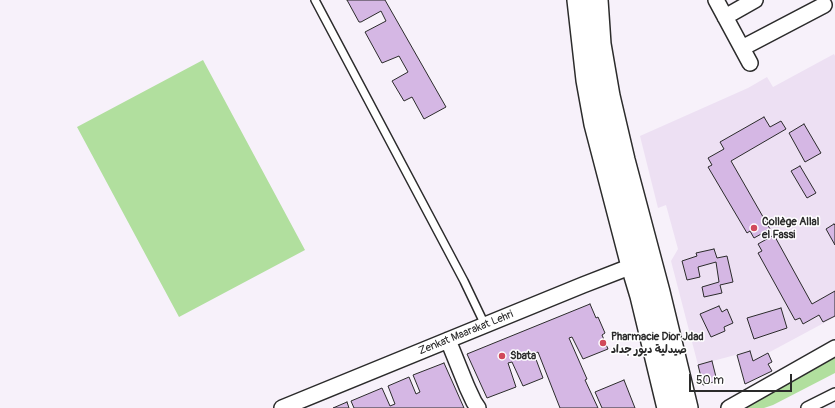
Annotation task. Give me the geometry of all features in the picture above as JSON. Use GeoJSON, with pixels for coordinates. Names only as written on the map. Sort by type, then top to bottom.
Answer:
{"type":"FeatureCollection","features":[{"type":"Feature","properties":{"kind":"main road"},"geometry":{"type":"LineString","coordinates":[[578,0],[587,80],[595,124],[687,408]]}},
{"type":"Feature","properties":{"kind":"main road"},"geometry":{"type":"LineString","coordinates":[[597,0],[600,44],[609,96],[624,160],[641,263],[641,296],[668,408]]}},
{"type":"Feature","properties":{"kind":"street"},"geometry":{"type":"LineString","coordinates":[[716,0],[750,63]]}},
{"type":"Feature","properties":{"kind":"street"},"geometry":{"type":"LineString","coordinates":[[725,17],[755,0]]}},
{"type":"Feature","properties":{"kind":"street"},"geometry":{"type":"LineString","coordinates":[[742,48],[824,5]]}},
{"type":"Feature","properties":{"kind":"street","name":"Zenkat Maarakat Lehri"},"geometry":{"type":"LineString","coordinates":[[282,408],[641,263]]}},
{"type":"Feature","properties":{"kind":"street"},"geometry":{"type":"LineString","coordinates":[[448,340],[467,387],[478,408]]}},
{"type":"Feature","properties":{"kind":"street"},"geometry":{"type":"LineString","coordinates":[[729,408],[835,348]]}},
{"type":"Feature","properties":{"kind":"street"},"geometry":{"type":"LineString","coordinates":[[807,408],[835,394]]}},
{"type":"Feature","properties":{"kind":"lane"},"geometry":{"type":"LineString","coordinates":[[315,0],[464,281],[485,325]]}},
{"type":"Feature","properties":{"kind":"shaded area","name":"Collège Allal el Fassi"},"geometry":{"type":"Polygon","coordinates":[[[834,54],[835,317],[753,361],[750,351],[698,365],[671,261],[678,249],[666,205],[658,208],[640,136],[748,88],[767,77],[773,87],[834,54]]]}},
{"type":"Feature","properties":{"kind":"green space"},"geometry":{"type":"Polygon","coordinates":[[[203,60],[305,250],[179,317],[77,127],[203,60]]]}},
{"type":"Feature","properties":{"kind":"green space"},"geometry":{"type":"Polygon","coordinates":[[[835,355],[835,373],[773,405],[764,408],[743,408],[835,355]]]}},
{"type":"Feature","properties":{"kind":"building"},"geometry":{"type":"Polygon","coordinates":[[[347,0],[385,0],[446,107],[424,119],[412,97],[404,101],[392,81],[408,72],[399,56],[382,63],[365,32],[386,21],[381,11],[359,22],[347,0]]]}},
{"type":"Feature","properties":{"kind":"building"},"geometry":{"type":"Polygon","coordinates":[[[764,117],[770,127],[781,121],[786,129],[731,161],[770,229],[754,238],[750,231],[747,233],[708,167],[712,165],[708,158],[724,149],[720,142],[764,117]]]}},
{"type":"Feature","properties":{"kind":"building"},"geometry":{"type":"Polygon","coordinates":[[[804,124],[821,153],[805,162],[789,133],[804,124]]]}},
{"type":"Feature","properties":{"kind":"building"},"geometry":{"type":"Polygon","coordinates":[[[800,166],[816,193],[807,198],[791,171],[800,166]]]}},
{"type":"Feature","properties":{"kind":"building"},"geometry":{"type":"Polygon","coordinates":[[[834,224],[835,225],[835,245],[826,229],[834,224]]]}},
{"type":"Feature","properties":{"kind":"building"},"geometry":{"type":"Polygon","coordinates":[[[774,235],[812,304],[835,291],[835,316],[823,322],[819,315],[803,324],[800,318],[795,320],[758,253],[762,251],[758,244],[774,235]]]}},
{"type":"Feature","properties":{"kind":"building"},"geometry":{"type":"Polygon","coordinates":[[[714,249],[717,258],[727,256],[733,282],[720,285],[722,293],[704,297],[702,287],[719,282],[716,262],[698,267],[700,277],[687,280],[682,261],[697,256],[696,253],[714,249]]]}},
{"type":"Feature","properties":{"kind":"building","name":"Sbata"},"geometry":{"type":"Polygon","coordinates":[[[590,304],[605,333],[602,335],[608,349],[583,359],[572,337],[569,338],[587,379],[585,380],[598,408],[560,408],[538,352],[534,354],[543,378],[523,386],[512,362],[508,363],[516,387],[487,398],[467,354],[590,304]]]}},
{"type":"Feature","properties":{"kind":"building"},"geometry":{"type":"Polygon","coordinates":[[[719,306],[722,312],[727,309],[733,323],[724,327],[725,331],[711,337],[700,314],[719,306]]]}},
{"type":"Feature","properties":{"kind":"building"},"geometry":{"type":"Polygon","coordinates":[[[781,308],[787,328],[754,339],[747,318],[781,308]]]}},
{"type":"Feature","properties":{"kind":"building"},"geometry":{"type":"Polygon","coordinates":[[[750,351],[753,361],[768,353],[772,362],[768,364],[772,371],[745,384],[737,355],[750,351]]]}},
{"type":"Feature","properties":{"kind":"building"},"geometry":{"type":"Polygon","coordinates":[[[712,361],[717,381],[703,385],[698,365],[712,361]]]}},
{"type":"Feature","properties":{"kind":"building"},"geometry":{"type":"Polygon","coordinates":[[[444,363],[464,408],[354,408],[351,401],[382,388],[390,406],[395,404],[388,386],[409,377],[416,394],[420,392],[413,375],[444,363]]]}},
{"type":"Feature","properties":{"kind":"building"},"geometry":{"type":"Polygon","coordinates":[[[624,380],[635,408],[602,408],[595,392],[624,380]]]}},
{"type":"Feature","properties":{"kind":"building"},"geometry":{"type":"Polygon","coordinates":[[[347,402],[349,408],[333,408],[347,402]]]}},
{"type":"Feature","properties":{"kind":"place","name":"Collège Allal el Fassi"},"geometry":{"type":"Point","coordinates":[754,228]}},
{"type":"Feature","properties":{"kind":"place","name":"Pharmacie Dior Jdad صيدلية ديور جداد"},"geometry":{"type":"Point","coordinates":[603,343]}},
{"type":"Feature","properties":{"kind":"place","name":"Sbata"},"geometry":{"type":"Point","coordinates":[502,356]}}]}
